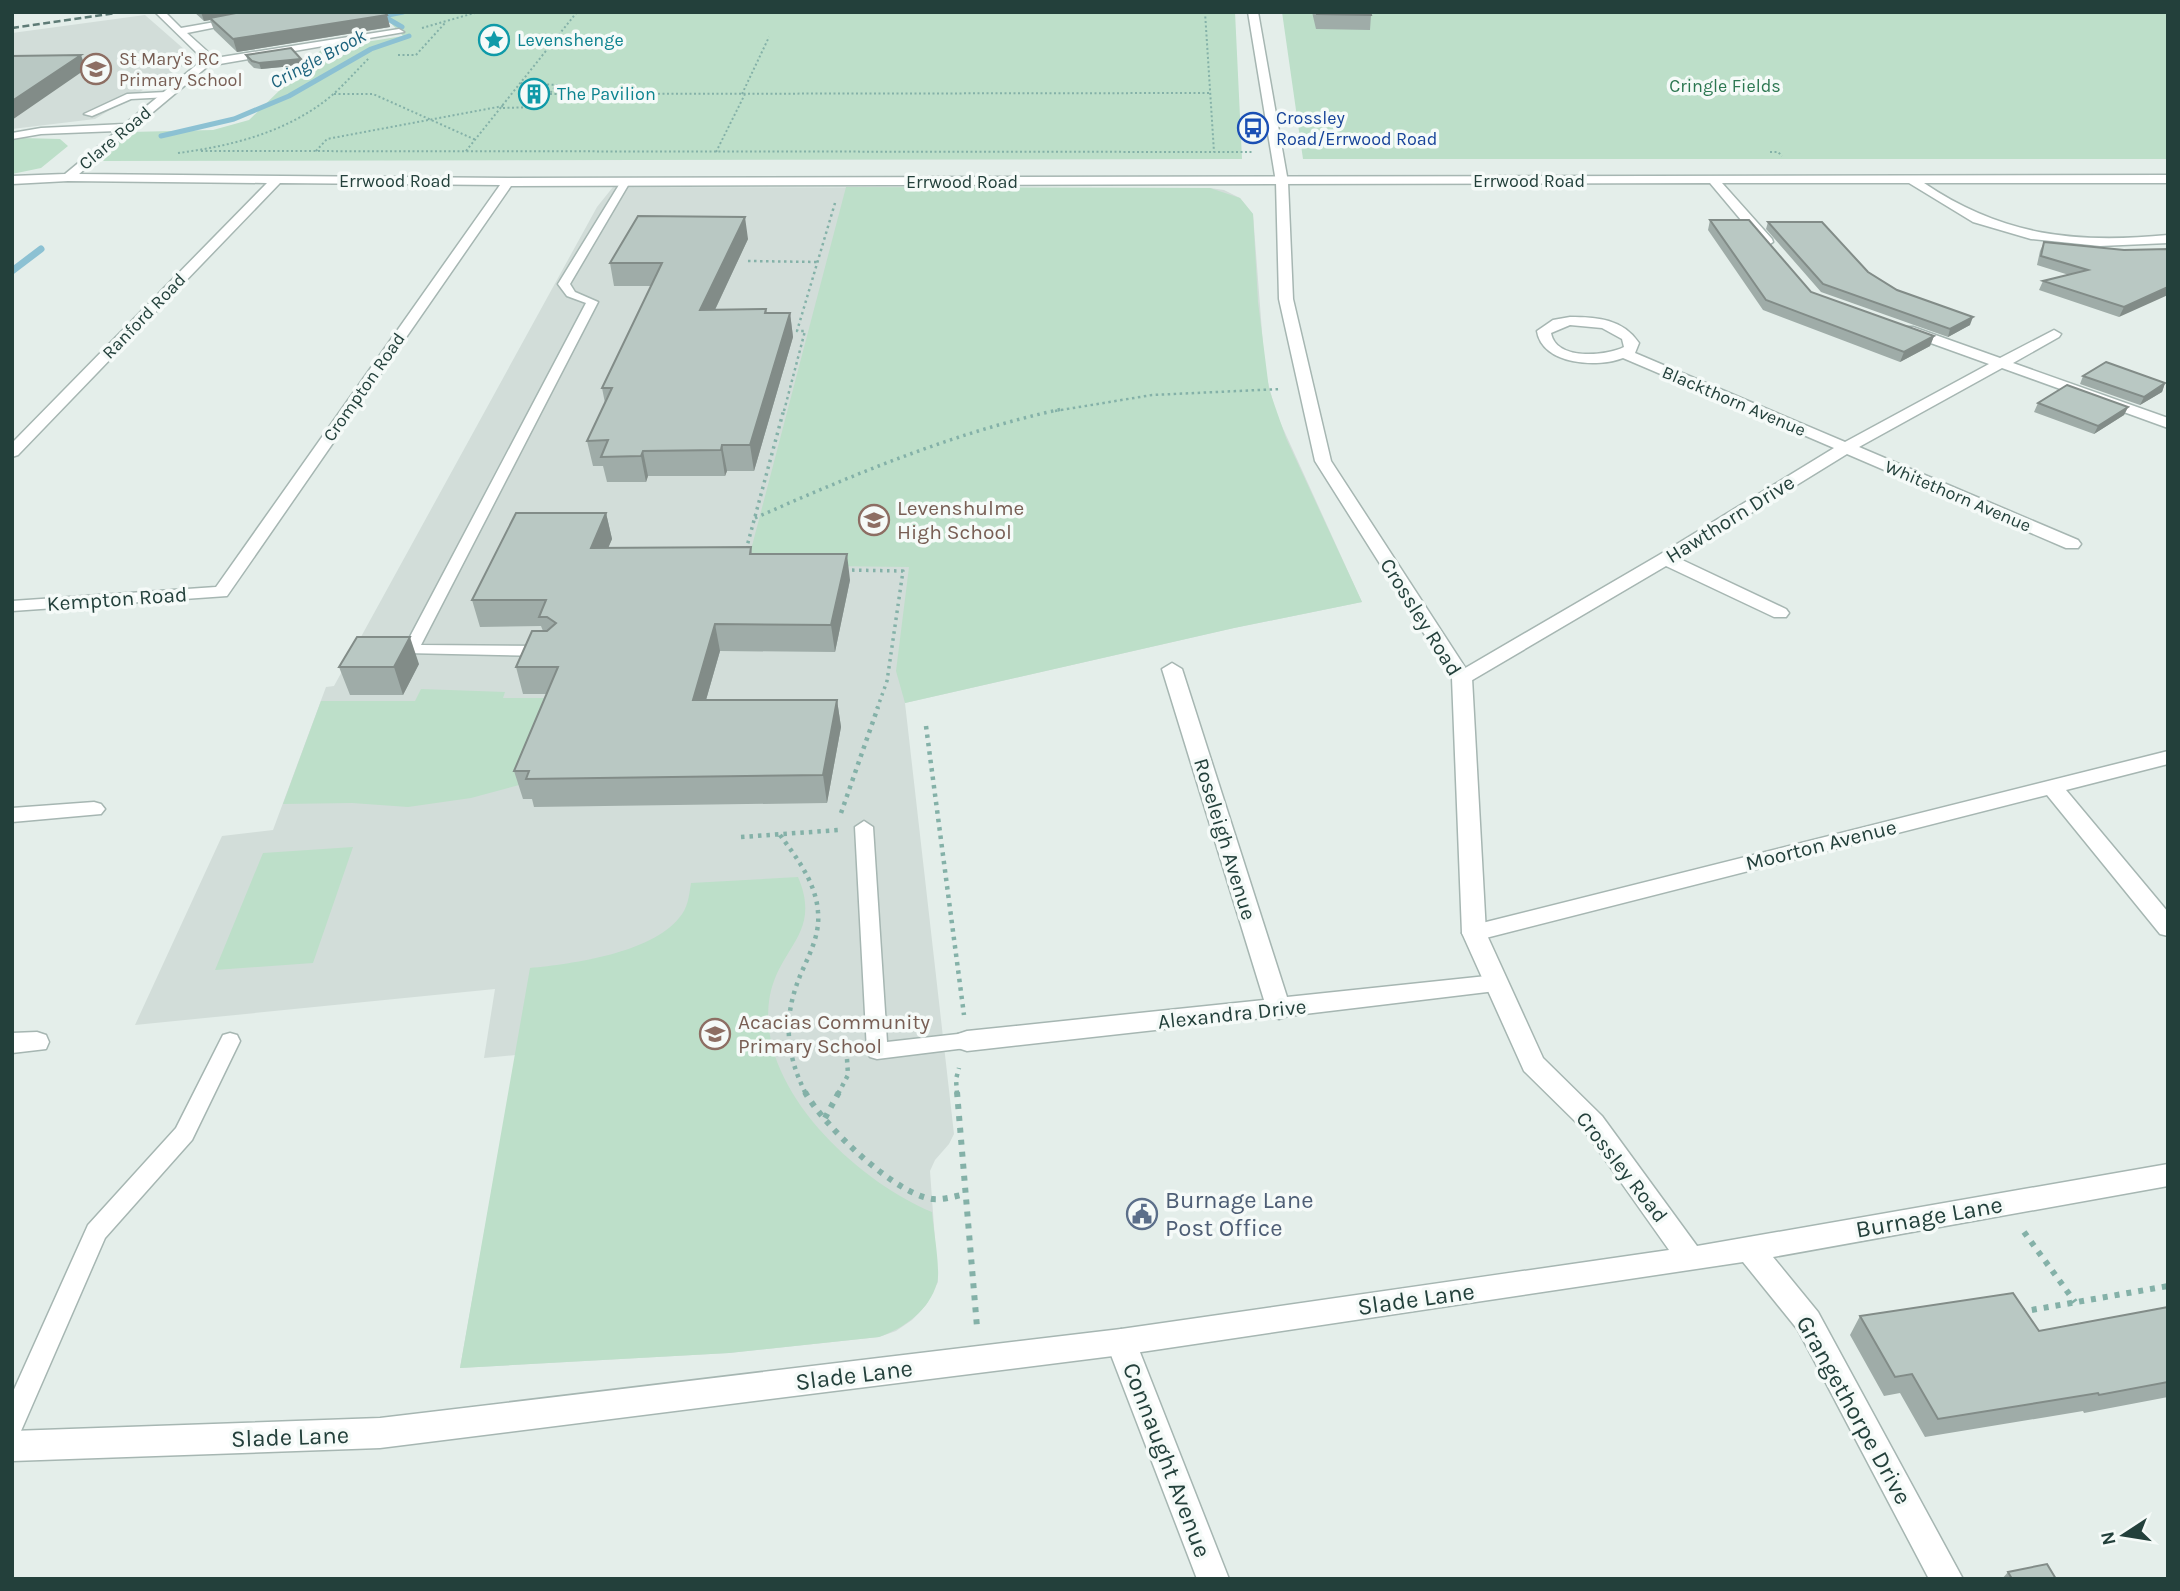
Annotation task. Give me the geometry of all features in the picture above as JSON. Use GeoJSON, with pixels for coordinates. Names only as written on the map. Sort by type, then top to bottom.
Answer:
{"type":"FeatureCollection","features":[{"type":"Feature","properties":{"kind":"street"},"geometry":{"type":"LineString","coordinates":[[159,12],[203,53],[205,63],[399,32]]}},
{"type":"Feature","properties":{"kind":"street"},"geometry":{"type":"LineString","coordinates":[[179,31],[289,12]]}},
{"type":"Feature","properties":{"kind":"street","name":"Crossley Road"},"geometry":{"type":"LineString","coordinates":[[1253,12],[1282,182],[1286,299],[1322,461],[1462,678],[1474,933],[1533,1064],[1593,1123],[1691,1259]]}},
{"type":"Feature","properties":{"kind":"street","name":"Clare Road"},"geometry":{"type":"LineString","coordinates":[[68,177],[205,63]]}},
{"type":"Feature","properties":{"kind":"street"},"geometry":{"type":"LineString","coordinates":[[12,136],[41,131],[126,127]]}},
{"type":"Feature","properties":{"kind":"street","name":"Errwood Road"},"geometry":{"type":"LineString","coordinates":[[12,180],[68,177],[508,182],[2168,179]]}},
{"type":"Feature","properties":{"kind":"street","name":"Ranford Road"},"geometry":{"type":"LineString","coordinates":[[12,452],[276,180]]}},
{"type":"Feature","properties":{"kind":"street"},"geometry":{"type":"LineString","coordinates":[[1713,180],[1780,258]]}},
{"type":"Feature","properties":{"kind":"street"},"geometry":{"type":"LineString","coordinates":[[1912,180],[1948,205],[1987,223],[2023,233],[2106,243],[2168,239]]}},
{"type":"Feature","properties":{"kind":"street","name":"Crompton Road"},"geometry":{"type":"LineString","coordinates":[[221,592],[508,182]]}},
{"type":"Feature","properties":{"kind":"street"},"geometry":{"type":"LineString","coordinates":[[1570,321],[1611,326],[1629,337],[1632,343],[1631,349],[1623,353],[1614,358],[1600,359],[1569,355],[1547,344],[1544,331],[1570,321]]}},
{"type":"Feature","properties":{"kind":"street"},"geometry":{"type":"LineString","coordinates":[[1888,323],[2168,423]]}},
{"type":"Feature","properties":{"kind":"street","name":"Hawthorn Drive"},"geometry":{"type":"LineString","coordinates":[[1462,678],[1665,559],[1844,449],[2054,334]]}},
{"type":"Feature","properties":{"kind":"street","name":"Blackthorn Avenue"},"geometry":{"type":"LineString","coordinates":[[1623,353],[1844,449]]}},
{"type":"Feature","properties":{"kind":"street","name":"Whitethorn Avenue"},"geometry":{"type":"LineString","coordinates":[[1844,449],[2072,544]]}},
{"type":"Feature","properties":{"kind":"street"},"geometry":{"type":"LineString","coordinates":[[1665,559],[1780,613]]}},
{"type":"Feature","properties":{"kind":"street","name":"Kempton Road"},"geometry":{"type":"LineString","coordinates":[[12,606],[221,592]]}},
{"type":"Feature","properties":{"kind":"street","name":"Roseleigh Avenue"},"geometry":{"type":"LineString","coordinates":[[1172,669],[1279,1010]]}},
{"type":"Feature","properties":{"kind":"street","name":"Moorton Avenue"},"geometry":{"type":"LineString","coordinates":[[1474,933],[2168,757]]}},
{"type":"Feature","properties":{"kind":"street"},"geometry":{"type":"LineString","coordinates":[[2051,786],[2168,928]]}},
{"type":"Feature","properties":{"kind":"street"},"geometry":{"type":"LineString","coordinates":[[12,815],[93,809]]}},
{"type":"Feature","properties":{"kind":"street","name":"Alexandra Drive"},"geometry":{"type":"LineString","coordinates":[[967,1041],[1496,985]]}},
{"type":"Feature","properties":{"kind":"street"},"geometry":{"type":"LineString","coordinates":[[12,1043],[37,1042]]}},
{"type":"Feature","properties":{"kind":"street","name":"Burnage Lane"},"geometry":{"type":"LineString","coordinates":[[1691,1259],[2168,1175]]}},
{"type":"Feature","properties":{"kind":"street","name":"Grangethorpe Drive"},"geometry":{"type":"LineString","coordinates":[[1749,1248],[1808,1321],[1947,1579]]}},
{"type":"Feature","properties":{"kind":"street","name":"Slade Lane"},"geometry":{"type":"LineString","coordinates":[[12,1447],[380,1433],[1121,1342],[1691,1259]]}},
{"type":"Feature","properties":{"kind":"street","name":"Connaught Avenue"},"geometry":{"type":"LineString","coordinates":[[1121,1342],[1213,1579]]}},
{"type":"Feature","properties":{"kind":"lane"},"geometry":{"type":"LineString","coordinates":[[89,114],[130,96],[166,95]]}},
{"type":"Feature","properties":{"kind":"lane"},"geometry":{"type":"LineString","coordinates":[[553,651],[411,650],[592,302],[572,294],[565,284],[625,182]]}},
{"type":"Feature","properties":{"kind":"lane"},"geometry":{"type":"LineString","coordinates":[[864,827],[877,1051],[967,1041]]}},
{"type":"Feature","properties":{"kind":"lane"},"geometry":{"type":"LineString","coordinates":[[12,1423],[96,1232],[184,1134],[230,1041]]}},
{"type":"Feature","properties":{"kind":"path"},"geometry":{"type":"LineString","coordinates":[[393,55],[416,55],[445,23],[458,16],[478,12]]}},
{"type":"Feature","properties":{"kind":"path"},"geometry":{"type":"LineString","coordinates":[[466,152],[577,12]]}},
{"type":"Feature","properties":{"kind":"path"},"geometry":{"type":"LineString","coordinates":[[1205,12],[1206,69],[1211,93],[1214,152]]}},
{"type":"Feature","properties":{"kind":"path"},"geometry":{"type":"LineString","coordinates":[[716,152],[769,37]]}},
{"type":"Feature","properties":{"kind":"path"},"geometry":{"type":"LineString","coordinates":[[375,56],[333,94],[285,125],[243,140],[201,150],[1277,153]]}},
{"type":"Feature","properties":{"kind":"path"},"geometry":{"type":"LineString","coordinates":[[315,151],[327,139],[502,107],[538,107],[557,85],[520,83]]}},
{"type":"Feature","properties":{"kind":"path"},"geometry":{"type":"LineString","coordinates":[[550,94],[1211,93]]}},
{"type":"Feature","properties":{"kind":"path"},"geometry":{"type":"LineString","coordinates":[[333,94],[373,94],[476,139]]}},
{"type":"Feature","properties":{"kind":"path"},"geometry":{"type":"LineString","coordinates":[[1778,152],[1787,152]]}},
{"type":"Feature","properties":{"kind":"path"},"geometry":{"type":"LineString","coordinates":[[744,556],[805,331],[797,331],[842,182]]}},
{"type":"Feature","properties":{"kind":"path"},"geometry":{"type":"LineString","coordinates":[[748,261],[818,262]]}},
{"type":"Feature","properties":{"kind":"path"},"geometry":{"type":"LineString","coordinates":[[755,518],[915,450],[1041,413],[1165,393],[1306,388]]}},
{"type":"Feature","properties":{"kind":"path"},"geometry":{"type":"LineString","coordinates":[[835,570],[903,571],[887,681],[835,830]]}},
{"type":"Feature","properties":{"kind":"path"},"geometry":{"type":"LineString","coordinates":[[926,726],[967,1041],[956,1079],[980,1359]]}},
{"type":"Feature","properties":{"kind":"path"},"geometry":{"type":"LineString","coordinates":[[741,837],[864,827]]}},
{"type":"Feature","properties":{"kind":"path"},"geometry":{"type":"LineString","coordinates":[[780,835],[804,868],[814,893],[818,916],[816,939],[790,999],[787,1036],[794,1064],[813,1106],[853,1149],[899,1184],[931,1199],[966,1194]]}},
{"type":"Feature","properties":{"kind":"path"},"geometry":{"type":"LineString","coordinates":[[2004,1203],[2075,1302]]}},
{"type":"Feature","properties":{"kind":"path"},"geometry":{"type":"LineString","coordinates":[[2020,1312],[2168,1286]]}},
{"type":"Feature","properties":{"kind":"shaded area","name":"St Mary's RC Primary School"},"geometry":{"type":"Polygon","coordinates":[[[145,15],[185,50],[188,57],[186,64],[95,119],[12,129],[12,33],[145,15]]]}},
{"type":"Feature","properties":{"kind":"shaded area"},"geometry":{"type":"Polygon","coordinates":[[[613,187],[1210,188],[1224,190],[1240,198],[1253,214],[1265,371],[1276,413],[1362,602],[1234,628],[905,703],[954,1134],[930,1171],[938,1282],[926,1305],[912,1320],[896,1331],[879,1337],[729,1353],[460,1368],[516,1055],[484,1058],[495,989],[135,1025],[222,836],[273,830],[326,687],[334,686],[597,207],[613,187]]]}},
{"type":"Feature","properties":{"kind":"green space"},"geometry":{"type":"Polygon","coordinates":[[[1235,12],[1242,159],[99,161],[130,132],[213,130],[249,120],[322,49],[403,36],[382,14],[1235,12]]]}},
{"type":"Feature","properties":{"kind":"green space","name":"Cringle Fields"},"geometry":{"type":"Polygon","coordinates":[[[1282,12],[2168,12],[2168,159],[1303,159],[1282,12]]]}},
{"type":"Feature","properties":{"kind":"green space"},"geometry":{"type":"Polygon","coordinates":[[[60,139],[68,146],[41,168],[12,174],[12,140],[60,139]]]}},
{"type":"Feature","properties":{"kind":"green space"},"geometry":{"type":"Polygon","coordinates":[[[846,187],[1210,188],[1240,198],[1253,214],[1258,302],[1269,389],[1286,438],[1362,602],[1234,628],[905,703],[896,671],[909,567],[747,565],[846,187]]]}},
{"type":"Feature","properties":{"kind":"green space"},"geometry":{"type":"Polygon","coordinates":[[[421,689],[505,692],[503,698],[555,698],[519,785],[471,798],[408,807],[352,803],[283,804],[321,701],[415,701],[421,689]]]}},
{"type":"Feature","properties":{"kind":"green space"},"geometry":{"type":"Polygon","coordinates":[[[353,847],[313,963],[215,970],[263,853],[353,847]]]}},
{"type":"Feature","properties":{"kind":"green space"},"geometry":{"type":"Polygon","coordinates":[[[798,877],[804,896],[802,926],[775,978],[770,995],[769,1029],[778,1063],[794,1095],[816,1126],[843,1154],[903,1198],[932,1212],[938,1277],[928,1302],[906,1323],[879,1337],[729,1353],[460,1368],[530,968],[610,955],[650,940],[666,930],[682,914],[688,902],[691,883],[798,877]]]}},
{"type":"Feature","properties":{"kind":"building"},"geometry":{"type":"Polygon","coordinates":[[[241,12],[385,12],[387,15],[233,39],[210,18],[241,12]]]}},
{"type":"Feature","properties":{"kind":"building"},"geometry":{"type":"Polygon","coordinates":[[[1370,12],[1371,15],[1317,14],[1370,12]]]}},
{"type":"Feature","properties":{"kind":"building"},"geometry":{"type":"Polygon","coordinates":[[[291,48],[301,59],[259,63],[246,55],[291,48]]]}},
{"type":"Feature","properties":{"kind":"building"},"geometry":{"type":"Polygon","coordinates":[[[81,55],[12,101],[12,56],[81,55]]]}},
{"type":"Feature","properties":{"kind":"building"},"geometry":{"type":"Polygon","coordinates":[[[638,216],[745,217],[700,310],[766,309],[765,313],[790,313],[750,445],[722,445],[721,450],[643,451],[641,456],[601,457],[608,440],[587,441],[612,388],[602,388],[662,263],[610,263],[638,216]]]}},
{"type":"Feature","properties":{"kind":"building"},"geometry":{"type":"Polygon","coordinates":[[[1710,220],[1749,220],[1811,292],[1934,336],[1904,352],[1766,300],[1710,220]]]}},
{"type":"Feature","properties":{"kind":"building"},"geometry":{"type":"Polygon","coordinates":[[[1768,222],[1822,222],[1868,272],[1897,290],[1973,317],[1950,329],[1823,284],[1768,222]]]}},
{"type":"Feature","properties":{"kind":"building"},"geometry":{"type":"Polygon","coordinates":[[[2044,242],[2124,250],[2168,249],[2168,287],[2124,307],[2043,281],[2088,270],[2041,256],[2044,242]]]}},
{"type":"Feature","properties":{"kind":"building"},"geometry":{"type":"Polygon","coordinates":[[[2106,362],[2165,383],[2144,397],[2083,376],[2106,362]]]}},
{"type":"Feature","properties":{"kind":"building"},"geometry":{"type":"Polygon","coordinates":[[[2067,385],[2128,407],[2098,426],[2038,403],[2067,385]]]}},
{"type":"Feature","properties":{"kind":"building"},"geometry":{"type":"Polygon","coordinates":[[[516,513],[606,513],[591,548],[751,547],[750,554],[847,554],[831,625],[715,624],[693,700],[837,700],[823,775],[526,779],[529,771],[514,771],[558,667],[516,667],[532,631],[547,631],[556,623],[547,617],[539,617],[546,600],[472,600],[516,513]]]}},
{"type":"Feature","properties":{"kind":"building"},"geometry":{"type":"Polygon","coordinates":[[[357,637],[410,637],[394,667],[339,667],[357,637]]]}},
{"type":"Feature","properties":{"kind":"building"},"geometry":{"type":"Polygon","coordinates":[[[2013,1293],[2039,1331],[2168,1307],[2168,1382],[1938,1419],[1912,1374],[1895,1377],[1860,1316],[2013,1293]]]}},
{"type":"Feature","properties":{"kind":"building"},"geometry":{"type":"Polygon","coordinates":[[[2047,1564],[2056,1579],[2012,1579],[2008,1572],[2047,1564]]]}},
{"type":"Feature","properties":{"kind":"waterway"},"geometry":{"type":"LineString","coordinates":[[402,27],[383,16],[403,12]]}},
{"type":"Feature","properties":{"kind":"waterway","name":"Cringle Brook"},"geometry":{"type":"LineString","coordinates":[[161,136],[234,119],[289,96],[371,49],[409,36]]}},
{"type":"Feature","properties":{"kind":"waterway","name":"Cringle Brook"},"geometry":{"type":"LineString","coordinates":[[12,271],[41,249]]}},
{"type":"Feature","properties":{"kind":"railway"},"geometry":{"type":"LineString","coordinates":[[12,28],[122,12]]}},
{"type":"Feature","properties":{"kind":"place","name":"Levenshenge"},"geometry":{"type":"Point","coordinates":[494,40]}},
{"type":"Feature","properties":{"kind":"place","name":"St Mary's RC Primary School"},"geometry":{"type":"Point","coordinates":[96,69]}},
{"type":"Feature","properties":{"kind":"place","name":"The Pavilion"},"geometry":{"type":"Point","coordinates":[534,94]}},
{"type":"Feature","properties":{"kind":"place","name":"Crossley Road/Errwood Road"},"geometry":{"type":"Point","coordinates":[1253,128]}},
{"type":"Feature","properties":{"kind":"place","name":"Levenshulme High School"},"geometry":{"type":"Point","coordinates":[874,520]}},
{"type":"Feature","properties":{"kind":"place","name":"Acacias Community Primary School"},"geometry":{"type":"Point","coordinates":[715,1034]}},
{"type":"Feature","properties":{"kind":"place","name":"Burnage Lane Post Office"},"geometry":{"type":"Point","coordinates":[1142,1214]}}]}
